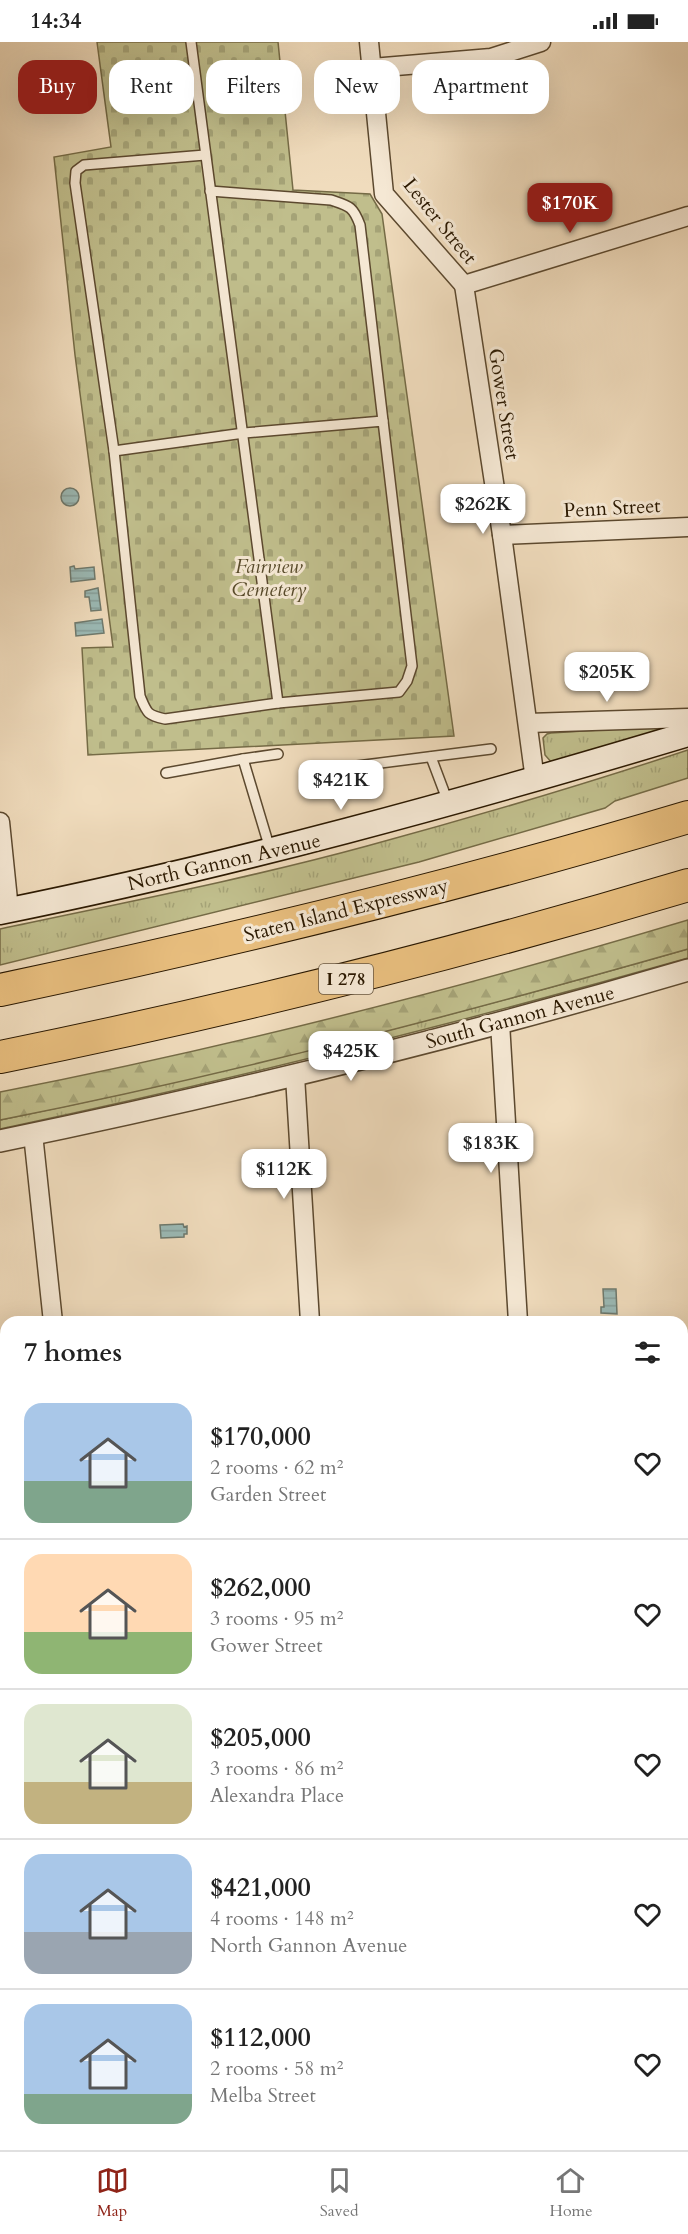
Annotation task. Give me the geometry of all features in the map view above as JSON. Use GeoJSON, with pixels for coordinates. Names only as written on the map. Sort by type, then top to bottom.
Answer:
{"type":"FeatureCollection","features":[{"type":"Feature","properties":{"kind":"highway","name":"Staten Island Expressway"},"geometry":{"type":"LineString","coordinates":[[0,990],[85,973],[322,917],[499,871],[688,817]]}},
{"type":"Feature","properties":{"kind":"highway","name":"I 278"},"geometry":{"type":"LineString","coordinates":[[0,1058],[324,985],[564,921],[688,885]]}},
{"type":"Feature","properties":{"kind":"main road","name":"North Gannon Avenue"},"geometry":{"type":"LineString","coordinates":[[4,911],[155,879],[271,851],[535,780],[688,734]]}},
{"type":"Feature","properties":{"kind":"street","name":"Lester Street"},"geometry":{"type":"LineString","coordinates":[[369,42],[371,60]]}},
{"type":"Feature","properties":{"kind":"street"},"geometry":{"type":"LineString","coordinates":[[400,66],[491,58],[541,42]]}},
{"type":"Feature","properties":{"kind":"street","name":"Lester Street"},"geometry":{"type":"LineString","coordinates":[[376,114],[384,194],[464,285]]}},
{"type":"Feature","properties":{"kind":"street"},"geometry":{"type":"LineString","coordinates":[[464,285],[688,216]]}},
{"type":"Feature","properties":{"kind":"street","name":"Gower Street"},"geometry":{"type":"LineString","coordinates":[[464,285],[502,535],[535,780]]}},
{"type":"Feature","properties":{"kind":"street","name":"Penn Street"},"geometry":{"type":"LineString","coordinates":[[502,535],[688,526]]}},
{"type":"Feature","properties":{"kind":"street"},"geometry":{"type":"LineString","coordinates":[[528,723],[688,718]]}},
{"type":"Feature","properties":{"kind":"street"},"geometry":{"type":"LineString","coordinates":[[0,822],[4,911]]}},
{"type":"Feature","properties":{"kind":"street","name":"South Gannon Avenue"},"geometry":{"type":"LineString","coordinates":[[0,1141],[295,1076],[500,1023],[688,970]]}},
{"type":"Feature","properties":{"kind":"street"},"geometry":{"type":"LineString","coordinates":[[500,1023],[519,1316]]}},
{"type":"Feature","properties":{"kind":"street"},"geometry":{"type":"LineString","coordinates":[[295,1076],[310,1316]]}},
{"type":"Feature","properties":{"kind":"street"},"geometry":{"type":"LineString","coordinates":[[33,1134],[52,1316]]}},
{"type":"Feature","properties":{"kind":"lane"},"geometry":{"type":"LineString","coordinates":[[191,42],[278,703]]}},
{"type":"Feature","properties":{"kind":"lane"},"geometry":{"type":"LineString","coordinates":[[206,156],[84,165],[76,171],[75,183],[114,451],[140,696],[146,711],[152,716],[165,719],[278,703],[399,692],[412,666],[360,225],[355,212],[331,200],[210,190]]}},
{"type":"Feature","properties":{"kind":"lane"},"geometry":{"type":"LineString","coordinates":[[114,451],[244,433],[383,421]]}},
{"type":"Feature","properties":{"kind":"lane"},"geometry":{"type":"LineString","coordinates":[[357,766],[491,749]]}},
{"type":"Feature","properties":{"kind":"lane"},"geometry":{"type":"LineString","coordinates":[[166,772],[278,753]]}},
{"type":"Feature","properties":{"kind":"lane"},"geometry":{"type":"LineString","coordinates":[[431,757],[449,804]]}},
{"type":"Feature","properties":{"kind":"lane"},"geometry":{"type":"LineString","coordinates":[[243,759],[271,851]]}},
{"type":"Feature","properties":{"kind":"green space","name":"Fairview Cemetery"},"geometry":{"type":"Polygon","coordinates":[[[97,42],[278,42],[280,60],[206,60],[206,114],[285,114],[293,190],[370,194],[382,214],[454,736],[88,755],[82,648],[113,647],[75,355],[54,157],[111,147],[97,42]]]}},
{"type":"Feature","properties":{"kind":"green space"},"geometry":{"type":"Polygon","coordinates":[[[671,727],[552,763],[545,755],[543,738],[551,733],[671,727]]]}},
{"type":"Feature","properties":{"kind":"green space"},"geometry":{"type":"Polygon","coordinates":[[[688,750],[688,778],[615,801],[605,808],[419,862],[0,965],[0,929],[321,858],[488,812],[688,750]]]}},
{"type":"Feature","properties":{"kind":"green space"},"geometry":{"type":"Polygon","coordinates":[[[688,920],[688,949],[346,1042],[173,1083],[0,1120],[0,1092],[173,1056],[346,1015],[688,920]]]}},
{"type":"Feature","properties":{"kind":"green space"},"geometry":{"type":"Polygon","coordinates":[[[688,949],[688,958],[431,1028],[173,1091],[0,1129],[0,1120],[173,1083],[346,1041],[517,997],[688,949]]]}},
{"type":"Feature","properties":{"kind":"water"},"geometry":{"type":"Polygon","coordinates":[[[66,488],[74,488],[79,493],[77,504],[66,506],[61,501],[61,493],[66,488]]]}},
{"type":"Feature","properties":{"kind":"water"},"geometry":{"type":"Polygon","coordinates":[[[74,566],[75,569],[94,567],[95,579],[71,582],[70,567],[74,566]]]}},
{"type":"Feature","properties":{"kind":"water"},"geometry":{"type":"Polygon","coordinates":[[[98,588],[101,610],[91,611],[89,597],[85,597],[85,591],[98,588]]]}},
{"type":"Feature","properties":{"kind":"water"},"geometry":{"type":"Polygon","coordinates":[[[102,619],[104,633],[76,636],[75,623],[102,619]]]}},
{"type":"Feature","properties":{"kind":"water"},"geometry":{"type":"Polygon","coordinates":[[[183,1224],[184,1227],[187,1226],[187,1234],[184,1234],[184,1237],[161,1238],[160,1225],[183,1224]]]}},
{"type":"Feature","properties":{"kind":"water"},"geometry":{"type":"Polygon","coordinates":[[[603,1289],[616,1289],[617,1314],[601,1313],[601,1307],[604,1307],[603,1289]]]}}]}
